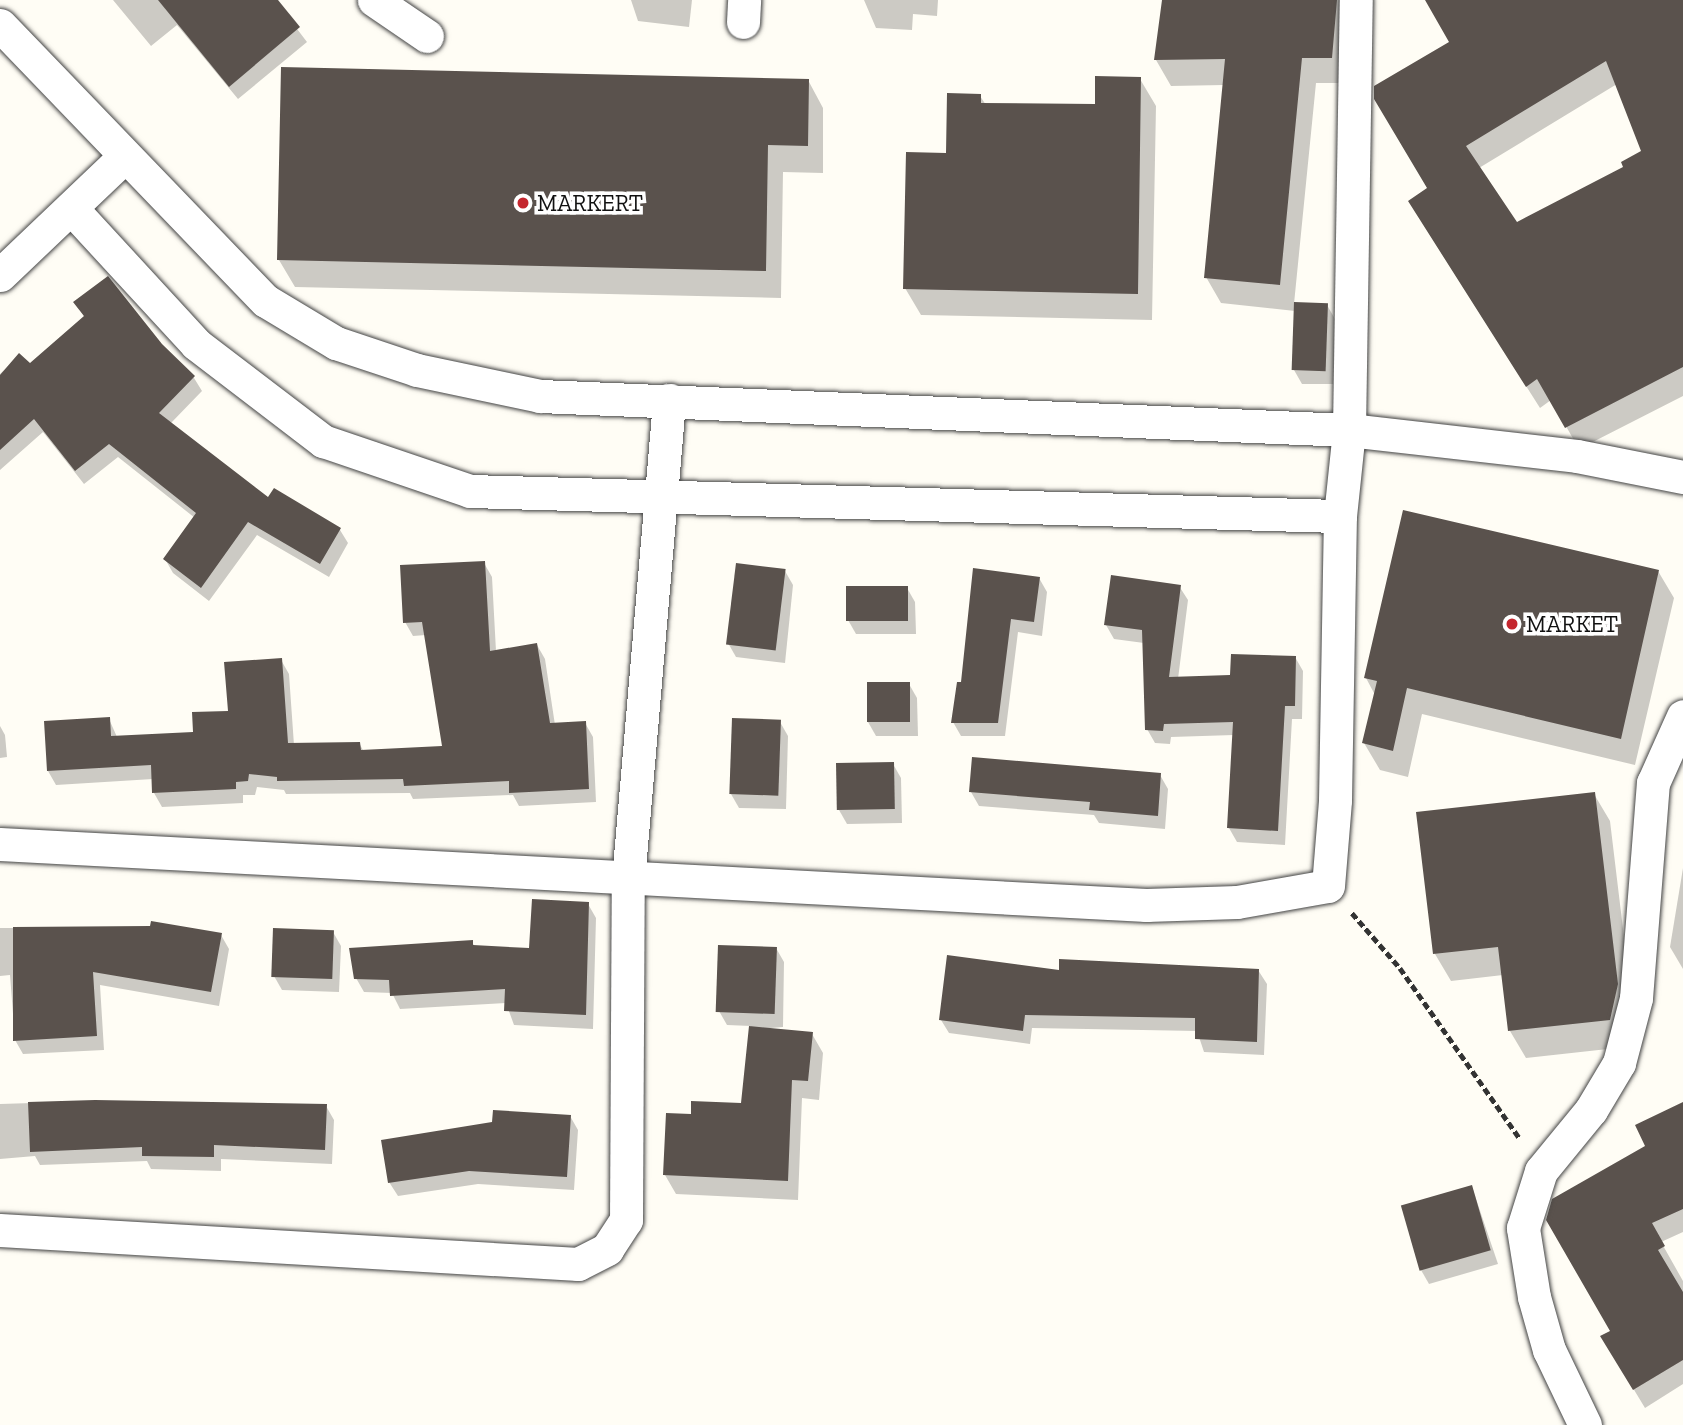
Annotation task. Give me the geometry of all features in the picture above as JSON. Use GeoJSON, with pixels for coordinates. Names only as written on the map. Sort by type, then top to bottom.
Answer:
{"type":"FeatureCollection","features":[{"type":"Feature","properties":{"kind":"street"},"geometry":{"type":"LineString","coordinates":[[374,0],[427,36]]}},
{"type":"Feature","properties":{"kind":"street"},"geometry":{"type":"LineString","coordinates":[[0,844],[628,880],[1146,905],[1237,902],[1328,886],[1335,800],[1340,516],[1349,430],[1356,0]]}},
{"type":"Feature","properties":{"kind":"street"},"geometry":{"type":"LineString","coordinates":[[0,25],[123,158],[266,301],[336,343],[417,370],[540,396],[1349,430],[1577,456],[1683,477]]}},
{"type":"Feature","properties":{"kind":"street"},"geometry":{"type":"LineString","coordinates":[[0,275],[123,158]]}},
{"type":"Feature","properties":{"kind":"street"},"geometry":{"type":"LineString","coordinates":[[72,209],[196,345],[323,442],[470,491],[664,499],[1340,516]]}},
{"type":"Feature","properties":{"kind":"street"},"geometry":{"type":"LineString","coordinates":[[0,1230],[578,1264],[607,1249],[626,1220],[628,880],[664,499],[669,400]]}},
{"type":"Feature","properties":{"kind":"street"},"geometry":{"type":"LineString","coordinates":[[1585,1425],[1549,1350],[1534,1297],[1523,1228],[1541,1171],[1591,1110],[1619,1063],[1636,998],[1653,783],[1683,716]]}},
{"type":"Feature","properties":{"kind":"path"},"geometry":{"type":"LineString","coordinates":[[1328,886],[1400,968],[1541,1171]]}},
{"type":"Feature","properties":{"kind":"building"},"geometry":{"type":"Polygon","coordinates":[[[158,0],[278,0],[300,27],[229,87],[158,0]]]}},
{"type":"Feature","properties":{"kind":"building"},"geometry":{"type":"Polygon","coordinates":[[[1162,0],[1337,0],[1332,58],[1302,58],[1280,285],[1204,278],[1225,59],[1154,60],[1162,0]]]}},
{"type":"Feature","properties":{"kind":"building"},"geometry":{"type":"Polygon","coordinates":[[[1425,0],[1683,0],[1683,367],[1565,428],[1537,379],[1526,387],[1408,201],[1427,188],[1374,99],[1374,86],[1449,42],[1425,0]],[[1606,61],[1466,146],[1517,222],[1623,167],[1621,162],[1641,151],[1606,61]]]}},
{"type":"Feature","properties":{"kind":"building","name":"MARKERT"},"geometry":{"type":"Polygon","coordinates":[[[281,67],[809,79],[808,146],[768,145],[766,271],[277,260],[281,67]]]}},
{"type":"Feature","properties":{"kind":"building"},"geometry":{"type":"Polygon","coordinates":[[[1095,76],[1141,77],[1138,294],[903,289],[906,152],[946,153],[947,93],[981,94],[981,103],[1095,104],[1095,76]]]}},
{"type":"Feature","properties":{"kind":"building"},"geometry":{"type":"Polygon","coordinates":[[[108,276],[162,344],[195,376],[159,413],[268,497],[274,488],[341,528],[320,564],[248,522],[201,588],[163,559],[196,513],[109,444],[75,471],[34,419],[0,450],[0,375],[19,353],[30,363],[84,316],[73,302],[108,276]]]}},
{"type":"Feature","properties":{"kind":"building"},"geometry":{"type":"Polygon","coordinates":[[[1294,302],[1328,303],[1326,371],[1292,370],[1294,302]]]}},
{"type":"Feature","properties":{"kind":"building","name":"MARKET"},"geometry":{"type":"Polygon","coordinates":[[[1403,510],[1659,570],[1621,739],[1407,688],[1393,751],[1362,743],[1377,681],[1364,678],[1403,510]]]}},
{"type":"Feature","properties":{"kind":"building"},"geometry":{"type":"Polygon","coordinates":[[[485,561],[490,651],[537,643],[550,723],[586,721],[589,789],[509,793],[509,781],[404,786],[403,779],[277,781],[277,777],[249,774],[248,781],[236,782],[236,789],[152,793],[151,765],[47,771],[44,721],[110,717],[111,736],[193,732],[192,712],[228,711],[224,662],[282,658],[288,743],[360,742],[361,750],[442,746],[422,622],[403,623],[400,565],[485,561]]]}},
{"type":"Feature","properties":{"kind":"building"},"geometry":{"type":"Polygon","coordinates":[[[736,563],[786,569],[776,650],[726,644],[736,563]]]}},
{"type":"Feature","properties":{"kind":"building"},"geometry":{"type":"Polygon","coordinates":[[[973,568],[1040,577],[1034,622],[1011,619],[998,723],[951,723],[957,682],[961,682],[973,568]]]}},
{"type":"Feature","properties":{"kind":"building"},"geometry":{"type":"Polygon","coordinates":[[[1111,575],[1181,585],[1169,677],[1230,675],[1231,654],[1296,656],[1295,706],[1285,706],[1278,831],[1227,828],[1233,722],[1164,724],[1163,731],[1145,730],[1142,630],[1104,625],[1111,575]]]}},
{"type":"Feature","properties":{"kind":"building"},"geometry":{"type":"Polygon","coordinates":[[[846,586],[908,586],[908,621],[846,621],[846,586]]]}},
{"type":"Feature","properties":{"kind":"building"},"geometry":{"type":"Polygon","coordinates":[[[867,682],[910,682],[910,722],[867,722],[867,682]]]}},
{"type":"Feature","properties":{"kind":"building"},"geometry":{"type":"Polygon","coordinates":[[[732,718],[781,720],[778,796],[729,794],[732,718]]]}},
{"type":"Feature","properties":{"kind":"building"},"geometry":{"type":"Polygon","coordinates":[[[972,757],[1161,773],[1158,816],[1089,810],[1090,802],[969,792],[972,757]]]}},
{"type":"Feature","properties":{"kind":"building"},"geometry":{"type":"Polygon","coordinates":[[[894,762],[895,809],[837,810],[836,763],[894,762]]]}},
{"type":"Feature","properties":{"kind":"building"},"geometry":{"type":"Polygon","coordinates":[[[1595,792],[1618,984],[1610,1020],[1508,1031],[1498,947],[1433,954],[1416,812],[1595,792]]]}},
{"type":"Feature","properties":{"kind":"building"},"geometry":{"type":"Polygon","coordinates":[[[532,899],[589,902],[586,1015],[504,1011],[505,989],[390,996],[389,980],[354,979],[349,948],[473,940],[473,945],[529,948],[532,899]]]}},
{"type":"Feature","properties":{"kind":"building"},"geometry":{"type":"Polygon","coordinates":[[[151,921],[222,933],[211,992],[93,972],[97,1036],[13,1041],[13,927],[150,926],[151,921]]]}},
{"type":"Feature","properties":{"kind":"building"},"geometry":{"type":"Polygon","coordinates":[[[273,928],[334,930],[332,979],[271,977],[273,928]]]}},
{"type":"Feature","properties":{"kind":"building"},"geometry":{"type":"Polygon","coordinates":[[[718,945],[777,947],[775,1014],[716,1012],[718,945]]]}},
{"type":"Feature","properties":{"kind":"building"},"geometry":{"type":"Polygon","coordinates":[[[947,955],[1059,970],[1059,959],[1259,969],[1257,1042],[1195,1039],[1195,1018],[1025,1015],[1023,1031],[939,1020],[947,955]]]}},
{"type":"Feature","properties":{"kind":"building"},"geometry":{"type":"Polygon","coordinates":[[[749,1026],[813,1032],[808,1081],[792,1080],[788,1181],[663,1175],[666,1113],[691,1114],[691,1101],[741,1103],[749,1026]]]}},
{"type":"Feature","properties":{"kind":"building"},"geometry":{"type":"Polygon","coordinates":[[[95,1100],[327,1104],[325,1150],[214,1145],[214,1157],[142,1156],[142,1147],[30,1152],[28,1102],[95,1100]]]}},
{"type":"Feature","properties":{"kind":"building"},"geometry":{"type":"Polygon","coordinates":[[[1683,1102],[1683,1209],[1652,1223],[1665,1246],[1658,1250],[1683,1292],[1683,1360],[1633,1390],[1600,1336],[1610,1331],[1546,1220],[1552,1199],[1645,1146],[1635,1125],[1683,1102]]]}},
{"type":"Feature","properties":{"kind":"building"},"geometry":{"type":"Polygon","coordinates":[[[493,1110],[571,1115],[567,1177],[469,1171],[388,1183],[381,1140],[492,1122],[493,1110]]]}},
{"type":"Feature","properties":{"kind":"building"},"geometry":{"type":"Polygon","coordinates":[[[1472,1185],[1491,1250],[1420,1271],[1401,1205],[1472,1185]]]}},
{"type":"Feature","properties":{"kind":"place","name":"MARKERT"},"geometry":{"type":"Point","coordinates":[523,203]}},
{"type":"Feature","properties":{"kind":"place","name":"MARKET"},"geometry":{"type":"Point","coordinates":[1512,624]}}]}
